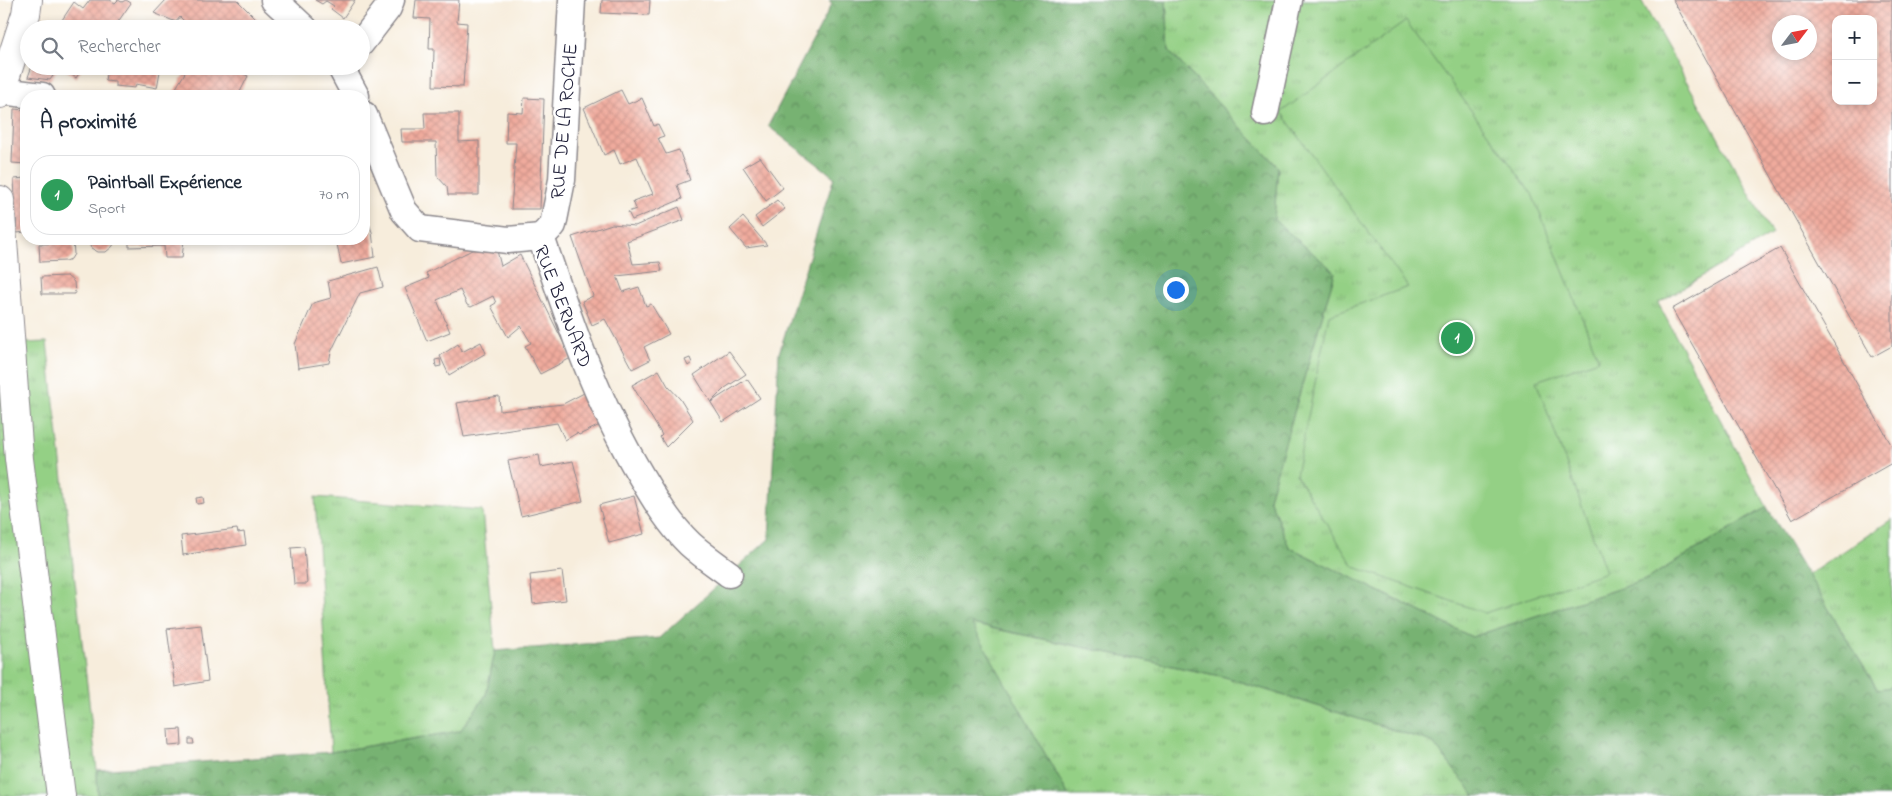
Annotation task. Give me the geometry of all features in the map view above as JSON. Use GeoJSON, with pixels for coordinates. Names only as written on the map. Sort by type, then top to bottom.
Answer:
{"type":"FeatureCollection","features":[{"type":"Feature","properties":{"kind":"street"},"geometry":{"type":"LineString","coordinates":[[24,20],[28,0]]}},
{"type":"Feature","properties":{"kind":"street"},"geometry":{"type":"LineString","coordinates":[[274,0],[295,20]]}},
{"type":"Feature","properties":{"kind":"street"},"geometry":{"type":"LineString","coordinates":[[370,31],[388,8],[391,0]]}},
{"type":"Feature","properties":{"kind":"street","name":"RUE DE LA ROCHE"},"geometry":{"type":"LineString","coordinates":[[541,237],[553,225],[562,180],[572,0]]}},
{"type":"Feature","properties":{"kind":"street"},"geometry":{"type":"LineString","coordinates":[[1265,113],[1289,0]]}},
{"type":"Feature","properties":{"kind":"street"},"geometry":{"type":"LineString","coordinates":[[20,32],[0,93],[20,94]]}},
{"type":"Feature","properties":{"kind":"street"},"geometry":{"type":"LineString","coordinates":[[346,75],[352,90]]}},
{"type":"Feature","properties":{"kind":"street","name":"RUE BERNARD"},"geometry":{"type":"LineString","coordinates":[[370,129],[404,210],[420,229],[508,240],[541,237],[573,333],[602,403],[628,454],[672,523],[690,545],[730,574]]}},
{"type":"Feature","properties":{"kind":"street"},"geometry":{"type":"LineString","coordinates":[[0,200],[20,459],[61,796]]}},
{"type":"Feature","properties":{"kind":"green space"},"geometry":{"type":"Polygon","coordinates":[[[829,0],[1166,0],[1169,51],[1278,167],[1274,220],[1335,272],[1269,498],[1289,547],[1472,637],[1645,580],[1767,507],[1877,689],[1892,687],[1892,796],[1475,796],[1432,742],[1225,677],[972,624],[1069,796],[98,796],[97,770],[331,752],[460,731],[486,695],[495,651],[659,638],[769,539],[779,353],[834,177],[768,126],[832,4],[829,0]]]}},
{"type":"Feature","properties":{"kind":"green space"},"geometry":{"type":"Polygon","coordinates":[[[1166,0],[1641,0],[1772,234],[1658,303],[1767,507],[1645,580],[1472,637],[1289,547],[1269,498],[1335,272],[1274,220],[1278,167],[1169,51],[1166,0]]]}},
{"type":"Feature","properties":{"kind":"green space"},"geometry":{"type":"Polygon","coordinates":[[[1406,21],[1532,194],[1599,360],[1536,381],[1606,572],[1485,613],[1354,567],[1296,475],[1329,315],[1408,287],[1281,112],[1406,21]]]}},
{"type":"Feature","properties":{"kind":"green space"},"geometry":{"type":"Polygon","coordinates":[[[47,342],[97,770],[98,796],[0,796],[0,344],[47,342]]]}},
{"type":"Feature","properties":{"kind":"green space"},"geometry":{"type":"Polygon","coordinates":[[[315,497],[482,510],[495,651],[486,695],[460,731],[331,752],[315,497]]]}},
{"type":"Feature","properties":{"kind":"green space"},"geometry":{"type":"Polygon","coordinates":[[[1892,519],[1892,687],[1878,690],[1808,575],[1892,519]]]}},
{"type":"Feature","properties":{"kind":"green space"},"geometry":{"type":"Polygon","coordinates":[[[971,624],[1225,677],[1432,742],[1475,796],[1069,796],[971,624]]]}},
{"type":"Feature","properties":{"kind":"building"},"geometry":{"type":"Polygon","coordinates":[[[90,0],[110,0],[115,3],[118,0],[122,2],[126,0],[131,3],[119,20],[62,20],[74,2],[83,9],[90,0]]]}},
{"type":"Feature","properties":{"kind":"building"},"geometry":{"type":"Polygon","coordinates":[[[166,0],[237,0],[257,20],[183,20],[180,17],[178,20],[171,20],[154,13],[166,0]]]}},
{"type":"Feature","properties":{"kind":"building"},"geometry":{"type":"Polygon","coordinates":[[[315,0],[355,0],[343,18],[331,9],[334,6],[326,1],[322,4],[315,0]]]}},
{"type":"Feature","properties":{"kind":"building"},"geometry":{"type":"Polygon","coordinates":[[[416,0],[459,0],[457,22],[467,23],[463,87],[433,86],[434,49],[429,49],[430,19],[414,18],[416,0]]]}},
{"type":"Feature","properties":{"kind":"building"},"geometry":{"type":"Polygon","coordinates":[[[602,0],[650,0],[649,15],[601,13],[602,0]]]}},
{"type":"Feature","properties":{"kind":"building"},"geometry":{"type":"Polygon","coordinates":[[[1673,0],[1892,0],[1892,346],[1872,357],[1673,0]]]}},
{"type":"Feature","properties":{"kind":"building"},"geometry":{"type":"Polygon","coordinates":[[[29,75],[54,75],[50,80],[28,77],[29,75]]]}},
{"type":"Feature","properties":{"kind":"building"},"geometry":{"type":"Polygon","coordinates":[[[106,75],[159,75],[157,88],[136,84],[135,88],[115,86],[115,82],[105,81],[106,75]]]}},
{"type":"Feature","properties":{"kind":"building"},"geometry":{"type":"Polygon","coordinates":[[[184,75],[248,76],[241,90],[175,90],[184,75]]]}},
{"type":"Feature","properties":{"kind":"building"},"geometry":{"type":"Polygon","coordinates":[[[621,90],[628,104],[642,98],[654,126],[658,124],[664,136],[658,138],[666,154],[679,150],[690,180],[677,185],[682,199],[632,220],[628,212],[636,209],[633,201],[653,194],[637,157],[620,164],[614,150],[604,155],[584,108],[621,90]]]}},
{"type":"Feature","properties":{"kind":"building"},"geometry":{"type":"Polygon","coordinates":[[[524,98],[544,99],[540,209],[511,209],[516,143],[506,143],[507,112],[523,113],[524,98]]]}},
{"type":"Feature","properties":{"kind":"building"},"geometry":{"type":"Polygon","coordinates":[[[14,109],[20,110],[20,164],[12,163],[14,109]]]}},
{"type":"Feature","properties":{"kind":"building"},"geometry":{"type":"Polygon","coordinates":[[[424,113],[459,113],[459,142],[479,141],[479,195],[448,195],[447,187],[437,176],[436,142],[402,142],[401,129],[425,129],[424,113]]]}},
{"type":"Feature","properties":{"kind":"building"},"geometry":{"type":"Polygon","coordinates":[[[760,157],[783,188],[766,201],[743,167],[760,157]]]}},
{"type":"Feature","properties":{"kind":"building"},"geometry":{"type":"Polygon","coordinates":[[[20,178],[20,233],[17,233],[14,179],[20,178]]]}},
{"type":"Feature","properties":{"kind":"building"},"geometry":{"type":"Polygon","coordinates":[[[777,200],[785,209],[762,227],[755,217],[777,200]]]}},
{"type":"Feature","properties":{"kind":"building"},"geometry":{"type":"Polygon","coordinates":[[[679,207],[684,220],[627,241],[633,264],[660,262],[662,271],[617,276],[623,292],[639,287],[646,306],[651,304],[669,334],[644,347],[650,360],[632,369],[605,319],[592,325],[582,301],[593,296],[572,237],[612,224],[635,226],[679,207]]]}},
{"type":"Feature","properties":{"kind":"building"},"geometry":{"type":"Polygon","coordinates":[[[743,217],[767,245],[746,248],[730,229],[743,217]]]}},
{"type":"Feature","properties":{"kind":"building"},"geometry":{"type":"Polygon","coordinates":[[[370,226],[375,257],[341,264],[337,245],[370,245],[370,226]]]}},
{"type":"Feature","properties":{"kind":"building"},"geometry":{"type":"Polygon","coordinates":[[[39,245],[73,245],[74,254],[71,259],[66,261],[40,262],[39,245]]]}},
{"type":"Feature","properties":{"kind":"building"},"geometry":{"type":"Polygon","coordinates":[[[90,245],[113,245],[106,252],[98,252],[90,245]]]}},
{"type":"Feature","properties":{"kind":"building"},"geometry":{"type":"Polygon","coordinates":[[[129,245],[183,245],[182,258],[165,258],[164,246],[129,247],[129,245]]]}},
{"type":"Feature","properties":{"kind":"building"},"geometry":{"type":"Polygon","coordinates":[[[496,247],[501,266],[520,255],[571,358],[540,374],[525,346],[531,343],[521,326],[508,337],[491,306],[496,303],[493,296],[471,307],[467,305],[460,290],[437,300],[450,332],[427,341],[405,288],[429,278],[426,273],[472,250],[496,247]]]}},
{"type":"Feature","properties":{"kind":"building"},"geometry":{"type":"Polygon","coordinates":[[[1780,248],[1892,446],[1892,463],[1792,520],[1672,309],[1780,248]]]}},
{"type":"Feature","properties":{"kind":"building"},"geometry":{"type":"Polygon","coordinates":[[[378,267],[383,287],[360,293],[331,352],[329,363],[298,368],[295,344],[313,303],[331,298],[328,281],[378,267]]]}},
{"type":"Feature","properties":{"kind":"building"},"geometry":{"type":"Polygon","coordinates":[[[67,276],[74,282],[75,294],[42,294],[41,277],[67,276]]]}},
{"type":"Feature","properties":{"kind":"building"},"geometry":{"type":"Polygon","coordinates":[[[481,342],[486,353],[449,375],[440,356],[458,344],[462,352],[481,342]]]}},
{"type":"Feature","properties":{"kind":"building"},"geometry":{"type":"Polygon","coordinates":[[[729,351],[746,374],[725,388],[711,402],[747,379],[760,398],[723,422],[694,375],[729,351]]]}},
{"type":"Feature","properties":{"kind":"building"},"geometry":{"type":"Polygon","coordinates":[[[690,358],[692,363],[688,366],[685,360],[690,358]]]}},
{"type":"Feature","properties":{"kind":"building"},"geometry":{"type":"Polygon","coordinates":[[[440,359],[441,366],[436,367],[435,360],[440,359]]]}},
{"type":"Feature","properties":{"kind":"building"},"geometry":{"type":"Polygon","coordinates":[[[659,370],[668,386],[680,399],[693,420],[666,447],[660,437],[662,435],[632,385],[659,370]]]}},
{"type":"Feature","properties":{"kind":"building"},"geometry":{"type":"Polygon","coordinates":[[[586,392],[602,424],[579,435],[577,433],[565,440],[557,423],[464,437],[457,403],[499,396],[500,411],[563,404],[586,392]]]}},
{"type":"Feature","properties":{"kind":"building"},"geometry":{"type":"Polygon","coordinates":[[[539,455],[541,467],[573,461],[583,501],[521,516],[508,461],[539,455]]]}},
{"type":"Feature","properties":{"kind":"building"},"geometry":{"type":"Polygon","coordinates":[[[634,496],[644,534],[609,543],[599,505],[634,496]]]}},
{"type":"Feature","properties":{"kind":"building"},"geometry":{"type":"Polygon","coordinates":[[[203,497],[204,503],[197,504],[196,498],[203,497]]]}},
{"type":"Feature","properties":{"kind":"building"},"geometry":{"type":"Polygon","coordinates":[[[237,529],[238,533],[244,532],[246,545],[183,555],[181,536],[237,529]]]}},
{"type":"Feature","properties":{"kind":"building"},"geometry":{"type":"Polygon","coordinates":[[[304,547],[307,584],[294,584],[291,548],[304,547]]]}},
{"type":"Feature","properties":{"kind":"building"},"geometry":{"type":"Polygon","coordinates":[[[562,571],[566,600],[533,604],[530,575],[562,571]]]}},
{"type":"Feature","properties":{"kind":"building"},"geometry":{"type":"Polygon","coordinates":[[[201,625],[208,681],[175,687],[167,629],[201,625]]]}},
{"type":"Feature","properties":{"kind":"building"},"geometry":{"type":"Polygon","coordinates":[[[181,729],[182,745],[169,746],[168,730],[181,729]]]}},
{"type":"Feature","properties":{"kind":"building"},"geometry":{"type":"Polygon","coordinates":[[[189,739],[193,739],[194,744],[189,744],[189,739]]]}},
{"type":"Feature","properties":{"kind":"place","name":"Paintball Expérience"},"geometry":{"type":"Point","coordinates":[1457,338]}}]}
